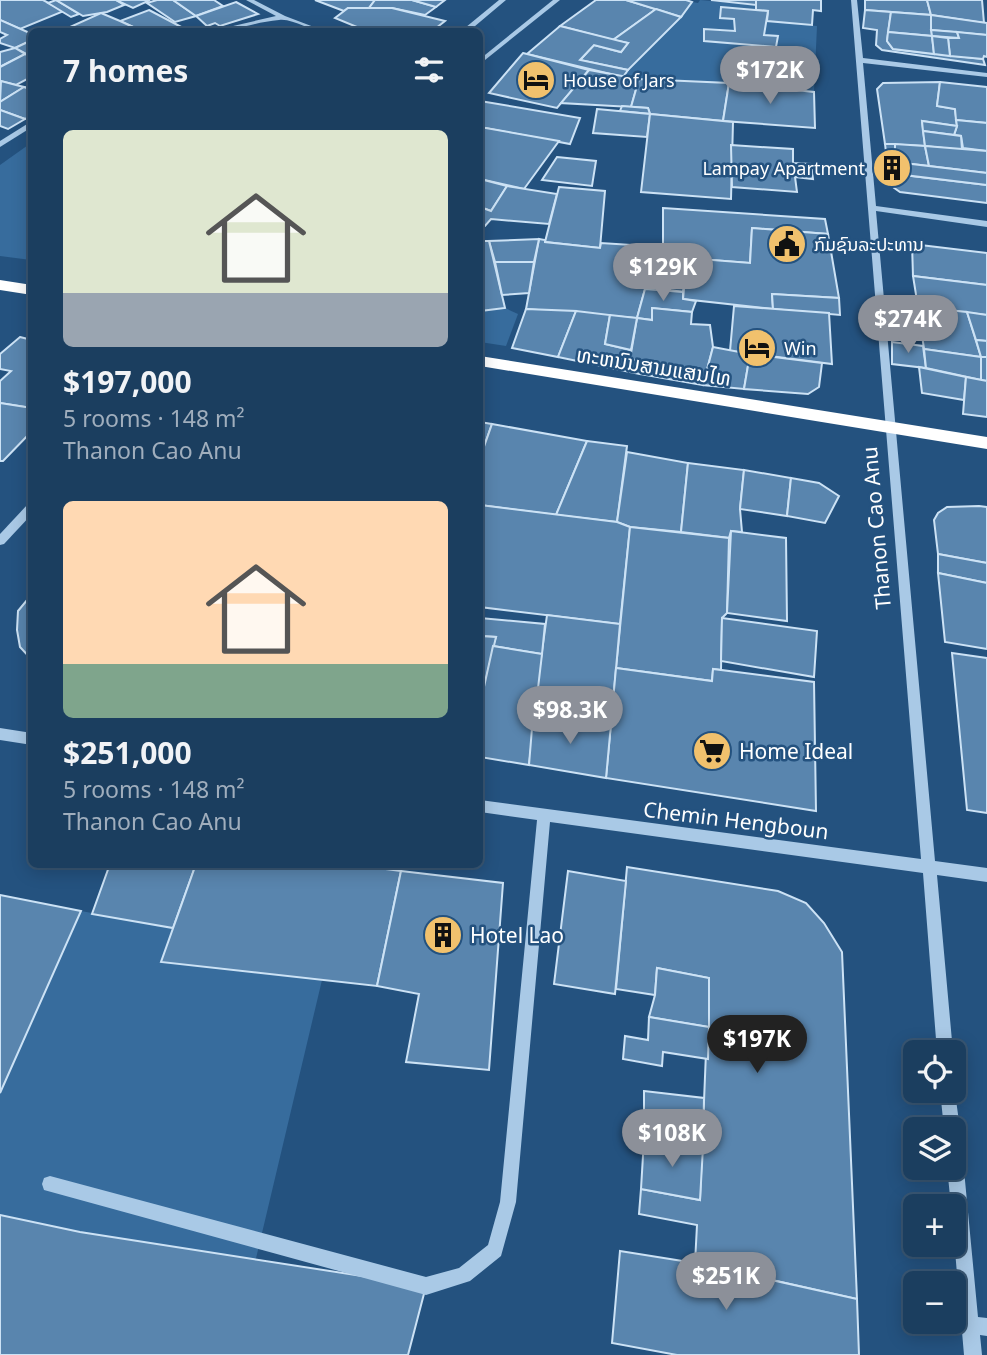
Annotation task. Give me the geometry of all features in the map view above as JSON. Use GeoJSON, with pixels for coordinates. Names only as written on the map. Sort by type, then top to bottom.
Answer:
{"type":"FeatureCollection","features":[{"type":"Feature","properties":{"kind":"highway"},"geometry":{"type":"LineString","coordinates":[[0,285],[28,289]]}},
{"type":"Feature","properties":{"kind":"highway","name":"ທະຫນົນສາມແສນໄທ"},"geometry":{"type":"LineString","coordinates":[[483,361],[987,443]]}},
{"type":"Feature","properties":{"kind":"street"},"geometry":{"type":"LineString","coordinates":[[249,0],[313,28]]}},
{"type":"Feature","properties":{"kind":"street"},"geometry":{"type":"LineString","coordinates":[[468,28],[503,0]]}},
{"type":"Feature","properties":{"kind":"street"},"geometry":{"type":"LineString","coordinates":[[483,60],[556,0]]}},
{"type":"Feature","properties":{"kind":"street","name":"Thanon Cao Anu"},"geometry":{"type":"LineString","coordinates":[[854,0],[944,1040]]}},
{"type":"Feature","properties":{"kind":"street"},"geometry":{"type":"LineString","coordinates":[[229,28],[283,17]]}},
{"type":"Feature","properties":{"kind":"street"},"geometry":{"type":"LineString","coordinates":[[859,60],[987,75]]}},
{"type":"Feature","properties":{"kind":"street"},"geometry":{"type":"LineString","coordinates":[[0,145],[28,126]]}},
{"type":"Feature","properties":{"kind":"street"},"geometry":{"type":"LineString","coordinates":[[872,208],[987,224]]}},
{"type":"Feature","properties":{"kind":"street"},"geometry":{"type":"LineString","coordinates":[[1,539],[28,511]]}},
{"type":"Feature","properties":{"kind":"street"},"geometry":{"type":"LineString","coordinates":[[0,734],[28,738]]}},
{"type":"Feature","properties":{"kind":"street","name":"Chemin Hengboun"},"geometry":{"type":"LineString","coordinates":[[483,806],[987,875]]}},
{"type":"Feature","properties":{"kind":"street"},"geometry":{"type":"LineString","coordinates":[[50,1184],[426,1286],[464,1275],[495,1250],[508,1202],[544,816]]}},
{"type":"Feature","properties":{"kind":"street"},"geometry":{"type":"LineString","coordinates":[[958,1180],[978,1325],[973,1355]]}},
{"type":"Feature","properties":{"kind":"shaded area"},"geometry":{"type":"Polygon","coordinates":[[[700,0],[756,5],[756,10],[721,7],[720,18],[734,19],[735,31],[705,29],[705,41],[775,47],[778,36],[764,35],[767,21],[817,26],[814,92],[728,83],[639,79],[624,75],[681,17],[692,2],[698,3],[700,0]]]}},
{"type":"Feature","properties":{"kind":"shaded area"},"geometry":{"type":"Polygon","coordinates":[[[28,145],[28,260],[0,256],[0,165],[28,145]]]}},
{"type":"Feature","properties":{"kind":"shaded area"},"geometry":{"type":"Polygon","coordinates":[[[505,308],[518,314],[506,346],[483,342],[483,311],[505,308]]]}},
{"type":"Feature","properties":{"kind":"shaded area"},"geometry":{"type":"Polygon","coordinates":[[[81,911],[173,928],[161,962],[322,980],[253,1271],[0,1215],[0,1093],[81,911]]]}},
{"type":"Feature","properties":{"kind":"building"},"geometry":{"type":"Polygon","coordinates":[[[0,0],[43,0],[64,11],[20,29],[0,20],[0,0]]]}},
{"type":"Feature","properties":{"kind":"building"},"geometry":{"type":"Polygon","coordinates":[[[56,0],[79,14],[71,17],[48,3],[56,0]]]}},
{"type":"Feature","properties":{"kind":"building"},"geometry":{"type":"Polygon","coordinates":[[[56,0],[116,0],[124,5],[107,12],[83,16],[56,0]]]}},
{"type":"Feature","properties":{"kind":"building"},"geometry":{"type":"Polygon","coordinates":[[[116,0],[150,0],[133,8],[116,0]]]}},
{"type":"Feature","properties":{"kind":"building"},"geometry":{"type":"Polygon","coordinates":[[[173,0],[196,16],[175,22],[147,3],[173,0]]]}},
{"type":"Feature","properties":{"kind":"building"},"geometry":{"type":"Polygon","coordinates":[[[173,0],[214,0],[223,6],[196,16],[173,0]]]}},
{"type":"Feature","properties":{"kind":"building"},"geometry":{"type":"Polygon","coordinates":[[[315,0],[375,0],[369,8],[348,8],[344,11],[315,0]]]}},
{"type":"Feature","properties":{"kind":"building"},"geometry":{"type":"Polygon","coordinates":[[[375,0],[412,0],[436,7],[425,15],[392,8],[369,8],[375,0]]]}},
{"type":"Feature","properties":{"kind":"building"},"geometry":{"type":"Polygon","coordinates":[[[412,0],[445,0],[436,7],[412,0]]]}},
{"type":"Feature","properties":{"kind":"building"},"geometry":{"type":"Polygon","coordinates":[[[596,0],[626,0],[656,9],[613,40],[560,26],[596,0]]]}},
{"type":"Feature","properties":{"kind":"building"},"geometry":{"type":"Polygon","coordinates":[[[626,0],[686,0],[692,2],[681,17],[626,0]]]}},
{"type":"Feature","properties":{"kind":"building"},"geometry":{"type":"Polygon","coordinates":[[[711,0],[756,0],[756,5],[711,0]]]}},
{"type":"Feature","properties":{"kind":"building"},"geometry":{"type":"Polygon","coordinates":[[[756,0],[821,0],[821,11],[813,10],[812,25],[767,21],[768,11],[756,10],[756,0]]]}},
{"type":"Feature","properties":{"kind":"building"},"geometry":{"type":"Polygon","coordinates":[[[865,0],[927,0],[931,15],[865,10],[865,0]]]}},
{"type":"Feature","properties":{"kind":"building"},"geometry":{"type":"Polygon","coordinates":[[[927,0],[982,0],[984,23],[931,15],[927,0]]]}},
{"type":"Feature","properties":{"kind":"building"},"geometry":{"type":"Polygon","coordinates":[[[236,2],[258,14],[220,26],[215,23],[207,26],[196,16],[236,2]]]}},
{"type":"Feature","properties":{"kind":"building"},"geometry":{"type":"Polygon","coordinates":[[[721,7],[768,11],[764,35],[778,36],[776,47],[704,41],[704,29],[735,31],[734,19],[720,18],[721,7]]]}},
{"type":"Feature","properties":{"kind":"building"},"geometry":{"type":"Polygon","coordinates":[[[348,8],[392,8],[445,21],[436,28],[359,28],[335,18],[348,8]]]}},
{"type":"Feature","properties":{"kind":"building"},"geometry":{"type":"Polygon","coordinates":[[[656,9],[681,17],[628,70],[580,60],[594,45],[621,52],[628,43],[613,40],[656,9]]]}},
{"type":"Feature","properties":{"kind":"building"},"geometry":{"type":"Polygon","coordinates":[[[149,10],[183,28],[135,28],[120,21],[149,10]]]}},
{"type":"Feature","properties":{"kind":"building"},"geometry":{"type":"Polygon","coordinates":[[[865,10],[891,12],[887,41],[893,49],[983,59],[985,65],[882,50],[876,45],[877,30],[863,28],[865,10]]]}},
{"type":"Feature","properties":{"kind":"building"},"geometry":{"type":"Polygon","coordinates":[[[891,12],[931,15],[932,36],[888,32],[891,12]]]}},
{"type":"Feature","properties":{"kind":"building"},"geometry":{"type":"Polygon","coordinates":[[[101,13],[135,28],[72,28],[70,27],[101,13]]]}},
{"type":"Feature","properties":{"kind":"building"},"geometry":{"type":"Polygon","coordinates":[[[931,15],[987,23],[987,35],[931,30],[931,15]]]}},
{"type":"Feature","properties":{"kind":"building"},"geometry":{"type":"Polygon","coordinates":[[[0,20],[28,32],[28,42],[15,48],[0,43],[0,39],[7,35],[0,32],[0,20]]]}},
{"type":"Feature","properties":{"kind":"building"},"geometry":{"type":"Polygon","coordinates":[[[560,26],[628,43],[621,52],[594,45],[580,60],[628,70],[623,77],[527,54],[560,26]]]}},
{"type":"Feature","properties":{"kind":"building"},"geometry":{"type":"Polygon","coordinates":[[[931,30],[957,32],[959,38],[932,36],[931,30]]]}},
{"type":"Feature","properties":{"kind":"building"},"geometry":{"type":"Polygon","coordinates":[[[888,32],[932,36],[934,54],[893,49],[887,41],[888,32]]]}},
{"type":"Feature","properties":{"kind":"building"},"geometry":{"type":"Polygon","coordinates":[[[957,32],[987,35],[987,57],[984,56],[983,59],[950,56],[948,38],[959,38],[957,32]]]}},
{"type":"Feature","properties":{"kind":"building"},"geometry":{"type":"Polygon","coordinates":[[[932,36],[948,38],[950,56],[934,54],[932,36]]]}},
{"type":"Feature","properties":{"kind":"building"},"geometry":{"type":"Polygon","coordinates":[[[28,42],[28,55],[15,48],[28,42]]]}},
{"type":"Feature","properties":{"kind":"building"},"geometry":{"type":"Polygon","coordinates":[[[15,48],[25,54],[0,67],[0,52],[15,48]]]}},
{"type":"Feature","properties":{"kind":"building"},"geometry":{"type":"Polygon","coordinates":[[[523,53],[589,70],[557,108],[489,93],[523,53]]]}},
{"type":"Feature","properties":{"kind":"building"},"geometry":{"type":"Polygon","coordinates":[[[25,54],[28,55],[28,79],[16,85],[0,81],[0,67],[25,54]]]}},
{"type":"Feature","properties":{"kind":"building"},"geometry":{"type":"Polygon","coordinates":[[[589,70],[639,79],[631,107],[561,103],[589,70]]]}},
{"type":"Feature","properties":{"kind":"building"},"geometry":{"type":"Polygon","coordinates":[[[639,79],[729,83],[723,121],[650,114],[648,108],[631,107],[639,79]]]}},
{"type":"Feature","properties":{"kind":"building"},"geometry":{"type":"Polygon","coordinates":[[[1,81],[16,85],[24,87],[0,102],[1,81]]]}},
{"type":"Feature","properties":{"kind":"building"},"geometry":{"type":"Polygon","coordinates":[[[940,82],[937,106],[955,109],[957,126],[922,121],[925,146],[885,144],[877,89],[883,83],[940,82]]]}},
{"type":"Feature","properties":{"kind":"building"},"geometry":{"type":"Polygon","coordinates":[[[940,82],[987,87],[987,123],[956,120],[955,109],[937,106],[940,82]]]}},
{"type":"Feature","properties":{"kind":"building"},"geometry":{"type":"Polygon","coordinates":[[[729,83],[814,92],[815,128],[723,121],[729,83]]]}},
{"type":"Feature","properties":{"kind":"building"},"geometry":{"type":"Polygon","coordinates":[[[24,87],[28,88],[28,118],[0,110],[0,102],[24,87]]]}},
{"type":"Feature","properties":{"kind":"building"},"geometry":{"type":"Polygon","coordinates":[[[483,102],[580,118],[570,144],[483,128],[483,102]]]}},
{"type":"Feature","properties":{"kind":"building"},"geometry":{"type":"Polygon","coordinates":[[[622,106],[648,108],[650,114],[620,111],[622,106]]]}},
{"type":"Feature","properties":{"kind":"building"},"geometry":{"type":"Polygon","coordinates":[[[597,109],[650,114],[647,137],[593,133],[597,109]]]}},
{"type":"Feature","properties":{"kind":"building"},"geometry":{"type":"Polygon","coordinates":[[[0,110],[25,119],[8,129],[0,126],[0,110]]]}},
{"type":"Feature","properties":{"kind":"building"},"geometry":{"type":"Polygon","coordinates":[[[650,114],[733,122],[731,199],[641,192],[650,114]]]}},
{"type":"Feature","properties":{"kind":"building"},"geometry":{"type":"Polygon","coordinates":[[[956,120],[987,123],[987,151],[963,148],[961,136],[954,135],[956,120]]]}},
{"type":"Feature","properties":{"kind":"building"},"geometry":{"type":"Polygon","coordinates":[[[922,121],[957,126],[954,135],[923,131],[922,121]]]}},
{"type":"Feature","properties":{"kind":"building"},"geometry":{"type":"Polygon","coordinates":[[[483,128],[559,141],[524,189],[483,180],[483,128]]]}},
{"type":"Feature","properties":{"kind":"building"},"geometry":{"type":"Polygon","coordinates":[[[923,131],[961,136],[962,150],[925,146],[923,131]]]}},
{"type":"Feature","properties":{"kind":"building","name":"Lampay Apartment"},"geometry":{"type":"Polygon","coordinates":[[[885,144],[895,144],[896,174],[987,185],[987,203],[900,192],[890,185],[885,144]]]}},
{"type":"Feature","properties":{"kind":"building"},"geometry":{"type":"Polygon","coordinates":[[[895,144],[925,146],[929,166],[895,162],[895,144]]]}},
{"type":"Feature","properties":{"kind":"building"},"geometry":{"type":"Polygon","coordinates":[[[731,145],[793,149],[793,163],[811,164],[813,179],[795,177],[797,192],[732,187],[731,145]]]}},
{"type":"Feature","properties":{"kind":"building"},"geometry":{"type":"Polygon","coordinates":[[[925,146],[987,151],[987,173],[929,166],[925,146]]]}},
{"type":"Feature","properties":{"kind":"building"},"geometry":{"type":"Polygon","coordinates":[[[557,157],[596,161],[592,186],[542,180],[557,157]]]}},
{"type":"Feature","properties":{"kind":"building"},"geometry":{"type":"Polygon","coordinates":[[[895,162],[987,173],[987,185],[896,174],[895,162]]]}},
{"type":"Feature","properties":{"kind":"building"},"geometry":{"type":"Polygon","coordinates":[[[483,180],[507,186],[491,211],[483,208],[483,180]]]}},
{"type":"Feature","properties":{"kind":"building"},"geometry":{"type":"Polygon","coordinates":[[[507,186],[557,194],[549,224],[491,219],[483,226],[483,208],[491,211],[507,186]]]}},
{"type":"Feature","properties":{"kind":"building"},"geometry":{"type":"Polygon","coordinates":[[[559,187],[605,191],[600,248],[545,242],[559,187]]]}},
{"type":"Feature","properties":{"kind":"building"},"geometry":{"type":"Polygon","coordinates":[[[663,208],[825,219],[828,234],[752,228],[750,263],[687,258],[683,292],[663,289],[663,208]]]}},
{"type":"Feature","properties":{"kind":"building"},"geometry":{"type":"Polygon","coordinates":[[[752,228],[828,234],[839,298],[772,294],[773,309],[683,299],[687,258],[750,263],[752,228]]]}},
{"type":"Feature","properties":{"kind":"building"},"geometry":{"type":"Polygon","coordinates":[[[539,239],[600,248],[601,243],[663,247],[663,289],[645,289],[637,318],[526,309],[539,239]]]}},
{"type":"Feature","properties":{"kind":"building"},"geometry":{"type":"Polygon","coordinates":[[[539,239],[534,262],[495,262],[489,241],[539,239]]]}},
{"type":"Feature","properties":{"kind":"building"},"geometry":{"type":"Polygon","coordinates":[[[483,241],[489,241],[505,308],[483,311],[483,241]]]}},
{"type":"Feature","properties":{"kind":"building"},"geometry":{"type":"Polygon","coordinates":[[[912,244],[987,253],[987,285],[913,276],[912,244]]]}},
{"type":"Feature","properties":{"kind":"building"},"geometry":{"type":"Polygon","coordinates":[[[495,262],[534,262],[529,293],[502,295],[495,262]]]}},
{"type":"Feature","properties":{"kind":"building"},"geometry":{"type":"Polygon","coordinates":[[[913,276],[987,285],[987,315],[918,307],[913,276]]]}},
{"type":"Feature","properties":{"kind":"building"},"geometry":{"type":"Polygon","coordinates":[[[645,289],[683,292],[683,299],[696,301],[692,312],[652,308],[652,320],[637,318],[645,289]]]}},
{"type":"Feature","properties":{"kind":"building"},"geometry":{"type":"Polygon","coordinates":[[[772,294],[839,298],[840,315],[773,309],[772,294]]]}},
{"type":"Feature","properties":{"kind":"building"},"geometry":{"type":"Polygon","coordinates":[[[734,306],[829,313],[832,364],[730,351],[734,306]]]}},
{"type":"Feature","properties":{"kind":"building"},"geometry":{"type":"Polygon","coordinates":[[[918,307],[967,312],[981,357],[924,349],[918,307]]]}},
{"type":"Feature","properties":{"kind":"building"},"geometry":{"type":"Polygon","coordinates":[[[652,308],[692,312],[691,324],[710,325],[713,347],[703,385],[640,374],[644,362],[630,359],[637,318],[652,320],[652,308]]]}},
{"type":"Feature","properties":{"kind":"building"},"geometry":{"type":"Polygon","coordinates":[[[526,309],[576,311],[558,357],[512,348],[526,309]]]}},
{"type":"Feature","properties":{"kind":"building"},"geometry":{"type":"Polygon","coordinates":[[[576,311],[610,315],[605,344],[631,350],[630,359],[644,362],[640,374],[558,357],[576,311]]]}},
{"type":"Feature","properties":{"kind":"building"},"geometry":{"type":"Polygon","coordinates":[[[967,312],[987,315],[987,341],[976,340],[967,312]]]}},
{"type":"Feature","properties":{"kind":"building"},"geometry":{"type":"Polygon","coordinates":[[[610,315],[637,318],[631,350],[605,344],[610,315]]]}},
{"type":"Feature","properties":{"kind":"building"},"geometry":{"type":"Polygon","coordinates":[[[20,337],[28,339],[28,407],[0,403],[0,381],[11,371],[0,369],[0,354],[20,337]]]}},
{"type":"Feature","properties":{"kind":"building"},"geometry":{"type":"Polygon","coordinates":[[[976,340],[987,341],[987,357],[981,357],[976,340]]]}},
{"type":"Feature","properties":{"kind":"building"},"geometry":{"type":"Polygon","coordinates":[[[892,342],[923,346],[926,368],[892,364],[892,342]]]}},
{"type":"Feature","properties":{"kind":"building"},"geometry":{"type":"Polygon","coordinates":[[[713,347],[750,354],[744,389],[703,385],[713,347]]]}},
{"type":"Feature","properties":{"kind":"building"},"geometry":{"type":"Polygon","coordinates":[[[924,349],[981,357],[981,380],[926,368],[924,349]]]}},
{"type":"Feature","properties":{"kind":"building"},"geometry":{"type":"Polygon","coordinates":[[[750,354],[822,363],[819,387],[808,394],[744,389],[750,354]]]}},
{"type":"Feature","properties":{"kind":"building"},"geometry":{"type":"Polygon","coordinates":[[[981,357],[987,357],[987,381],[981,380],[981,357]]]}},
{"type":"Feature","properties":{"kind":"building"},"geometry":{"type":"Polygon","coordinates":[[[919,367],[966,377],[964,400],[922,393],[919,367]]]}},
{"type":"Feature","properties":{"kind":"building"},"geometry":{"type":"Polygon","coordinates":[[[966,377],[987,381],[987,417],[963,414],[966,377]]]}},
{"type":"Feature","properties":{"kind":"building"},"geometry":{"type":"Polygon","coordinates":[[[0,403],[28,407],[28,435],[0,461],[0,403]]]}},
{"type":"Feature","properties":{"kind":"building"},"geometry":{"type":"Polygon","coordinates":[[[483,422],[492,424],[483,450],[483,422]]]}},
{"type":"Feature","properties":{"kind":"building"},"geometry":{"type":"Polygon","coordinates":[[[492,424],[587,441],[556,515],[483,505],[483,450],[492,424]]]}},
{"type":"Feature","properties":{"kind":"building"},"geometry":{"type":"Polygon","coordinates":[[[587,441],[627,446],[617,522],[556,515],[587,441]]]}},
{"type":"Feature","properties":{"kind":"building"},"geometry":{"type":"Polygon","coordinates":[[[627,452],[688,463],[681,532],[630,527],[617,522],[627,452]]]}},
{"type":"Feature","properties":{"kind":"building"},"geometry":{"type":"Polygon","coordinates":[[[688,463],[744,470],[740,509],[742,532],[731,531],[729,538],[681,532],[688,463]]]}},
{"type":"Feature","properties":{"kind":"building"},"geometry":{"type":"Polygon","coordinates":[[[744,470],[791,478],[787,516],[740,509],[744,470]]]}},
{"type":"Feature","properties":{"kind":"building"},"geometry":{"type":"Polygon","coordinates":[[[791,478],[819,483],[839,496],[825,523],[787,516],[791,478]]]}},
{"type":"Feature","properties":{"kind":"building"},"geometry":{"type":"Polygon","coordinates":[[[483,505],[617,522],[630,527],[620,624],[483,607],[483,505]]]}},
{"type":"Feature","properties":{"kind":"building"},"geometry":{"type":"Polygon","coordinates":[[[947,507],[987,507],[987,563],[938,554],[934,520],[938,513],[947,507]]]}},
{"type":"Feature","properties":{"kind":"building"},"geometry":{"type":"Polygon","coordinates":[[[630,527],[729,538],[727,613],[722,618],[721,670],[713,669],[712,681],[616,668],[630,527]]]}},
{"type":"Feature","properties":{"kind":"building"},"geometry":{"type":"Polygon","coordinates":[[[731,531],[786,538],[787,621],[727,613],[731,531]]]}},
{"type":"Feature","properties":{"kind":"building"},"geometry":{"type":"Polygon","coordinates":[[[938,554],[987,563],[987,583],[938,573],[938,554]]]}},
{"type":"Feature","properties":{"kind":"building"},"geometry":{"type":"Polygon","coordinates":[[[938,573],[987,583],[987,649],[945,642],[938,573]]]}},
{"type":"Feature","properties":{"kind":"building"},"geometry":{"type":"Polygon","coordinates":[[[28,599],[28,656],[20,647],[18,611],[28,599]]]}},
{"type":"Feature","properties":{"kind":"building"},"geometry":{"type":"Polygon","coordinates":[[[547,615],[620,624],[611,724],[533,716],[547,615]]]}},
{"type":"Feature","properties":{"kind":"building"},"geometry":{"type":"Polygon","coordinates":[[[483,618],[545,624],[542,654],[493,646],[496,637],[483,636],[483,618]]]}},
{"type":"Feature","properties":{"kind":"building"},"geometry":{"type":"Polygon","coordinates":[[[722,618],[817,631],[814,677],[721,661],[722,618]]]}},
{"type":"Feature","properties":{"kind":"building"},"geometry":{"type":"Polygon","coordinates":[[[483,636],[496,637],[483,692],[483,636]]]}},
{"type":"Feature","properties":{"kind":"building"},"geometry":{"type":"Polygon","coordinates":[[[493,646],[542,654],[529,765],[483,757],[483,691],[493,646]]]}},
{"type":"Feature","properties":{"kind":"building"},"geometry":{"type":"Polygon","coordinates":[[[952,653],[987,658],[987,813],[967,810],[952,653]]]}},
{"type":"Feature","properties":{"kind":"building","name":"Home Ideal"},"geometry":{"type":"Polygon","coordinates":[[[616,668],[712,681],[713,669],[814,682],[816,811],[606,778],[616,668]]]}},
{"type":"Feature","properties":{"kind":"building"},"geometry":{"type":"Polygon","coordinates":[[[533,716],[611,724],[606,778],[529,765],[533,716]]]}},
{"type":"Feature","properties":{"kind":"building"},"geometry":{"type":"Polygon","coordinates":[[[627,867],[778,891],[806,903],[824,923],[842,952],[857,1299],[695,1263],[697,1225],[639,1214],[641,1189],[700,1200],[709,978],[657,968],[655,995],[616,989],[627,867]]]}},
{"type":"Feature","properties":{"kind":"building"},"geometry":{"type":"Polygon","coordinates":[[[109,868],[195,868],[173,928],[92,914],[109,868]]]}},
{"type":"Feature","properties":{"kind":"building"},"geometry":{"type":"Polygon","coordinates":[[[195,868],[378,868],[401,871],[377,986],[161,962],[195,868]]]}},
{"type":"Feature","properties":{"kind":"building","name":"Hotel Lao"},"geometry":{"type":"Polygon","coordinates":[[[401,871],[503,883],[489,1070],[406,1062],[419,994],[377,986],[401,871]]]}},
{"type":"Feature","properties":{"kind":"building"},"geometry":{"type":"Polygon","coordinates":[[[568,871],[626,881],[615,994],[554,984],[568,871]]]}},
{"type":"Feature","properties":{"kind":"building"},"geometry":{"type":"Polygon","coordinates":[[[0,895],[81,911],[0,1093],[0,895]]]}},
{"type":"Feature","properties":{"kind":"building"},"geometry":{"type":"Polygon","coordinates":[[[657,968],[709,978],[709,1027],[649,1017],[655,995],[657,968]]]}},
{"type":"Feature","properties":{"kind":"building"},"geometry":{"type":"Polygon","coordinates":[[[649,1017],[709,1027],[708,1059],[663,1052],[662,1066],[623,1059],[625,1036],[648,1040],[649,1017]]]}},
{"type":"Feature","properties":{"kind":"building"},"geometry":{"type":"Polygon","coordinates":[[[644,1091],[704,1098],[703,1147],[644,1139],[644,1091]]]}},
{"type":"Feature","properties":{"kind":"building"},"geometry":{"type":"Polygon","coordinates":[[[644,1139],[703,1147],[700,1200],[641,1189],[644,1139]]]}},
{"type":"Feature","properties":{"kind":"building"},"geometry":{"type":"Polygon","coordinates":[[[0,1215],[80,1232],[426,1286],[408,1355],[0,1355],[0,1215]]]}},
{"type":"Feature","properties":{"kind":"building"},"geometry":{"type":"Polygon","coordinates":[[[620,1251],[695,1263],[857,1299],[859,1355],[677,1355],[612,1343],[620,1251]]]}},
{"type":"Feature","properties":{"kind":"place","name":"House of Jars"},"geometry":{"type":"Point","coordinates":[536,80]}},
{"type":"Feature","properties":{"kind":"place","name":"Lampay Apartment"},"geometry":{"type":"Point","coordinates":[892,168]}},
{"type":"Feature","properties":{"kind":"place","name":"ກົມຊົນລະປະທານ"},"geometry":{"type":"Point","coordinates":[787,244]}},
{"type":"Feature","properties":{"kind":"place","name":"Win"},"geometry":{"type":"Point","coordinates":[757,348]}},
{"type":"Feature","properties":{"kind":"place","name":"Home Ideal"},"geometry":{"type":"Point","coordinates":[712,751]}},
{"type":"Feature","properties":{"kind":"place","name":"Hotel Lao"},"geometry":{"type":"Point","coordinates":[443,935]}}]}
